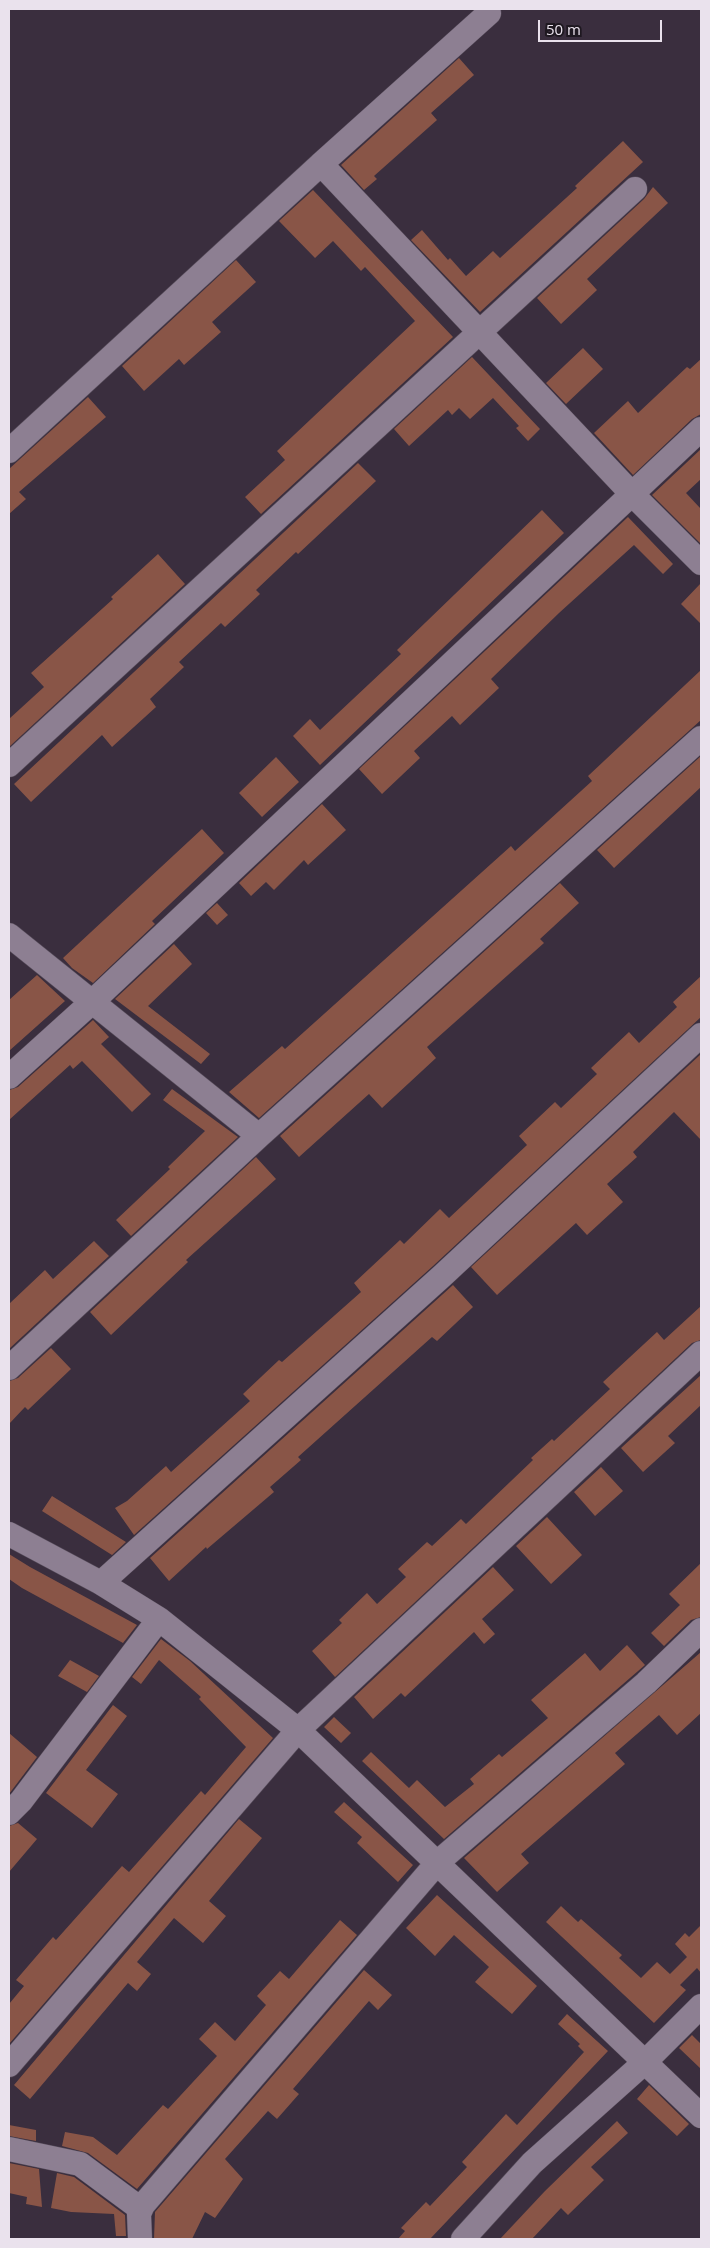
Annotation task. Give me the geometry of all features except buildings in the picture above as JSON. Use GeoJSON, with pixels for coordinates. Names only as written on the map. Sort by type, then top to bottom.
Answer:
{"type":"FeatureCollection","features":[{"type":"Feature","properties":{"kind":"street"},"geometry":{"type":"LineString","coordinates":[[9,451],[321,164],[490,13]]}},
{"type":"Feature","properties":{"kind":"street"},"geometry":{"type":"LineString","coordinates":[[321,164],[632,494],[701,563]]}},
{"type":"Feature","properties":{"kind":"street"},"geometry":{"type":"LineString","coordinates":[[9,765],[635,189]]}},
{"type":"Feature","properties":{"kind":"street"},"geometry":{"type":"LineString","coordinates":[[9,1077],[92,1002],[701,429]]}},
{"type":"Feature","properties":{"kind":"street"},"geometry":{"type":"LineString","coordinates":[[9,1368],[259,1136],[701,738]]}},
{"type":"Feature","properties":{"kind":"street"},"geometry":{"type":"LineString","coordinates":[[9,935],[259,1136]]}},
{"type":"Feature","properties":{"kind":"street"},"geometry":{"type":"LineString","coordinates":[[101,1583],[435,1283],[701,1035]]}},
{"type":"Feature","properties":{"kind":"street"},"geometry":{"type":"LineString","coordinates":[[9,2065],[298,1730],[701,1353]]}},
{"type":"Feature","properties":{"kind":"street"},"geometry":{"type":"LineString","coordinates":[[9,1534],[101,1583],[159,1620],[298,1730],[438,1862],[701,2116]]}},
{"type":"Feature","properties":{"kind":"street"},"geometry":{"type":"LineString","coordinates":[[9,1813],[21,1801],[159,1620]]}},
{"type":"Feature","properties":{"kind":"street"},"geometry":{"type":"LineString","coordinates":[[140,2239],[139,2214],[143,2205],[438,1862],[646,1682],[701,1630]]}},
{"type":"Feature","properties":{"kind":"street"},"geometry":{"type":"LineString","coordinates":[[463,2239],[532,2163],[645,2062],[701,2006]]}},
{"type":"Feature","properties":{"kind":"street"},"geometry":{"type":"LineString","coordinates":[[9,2148],[80,2164],[134,2204],[143,2205]]}}]}
